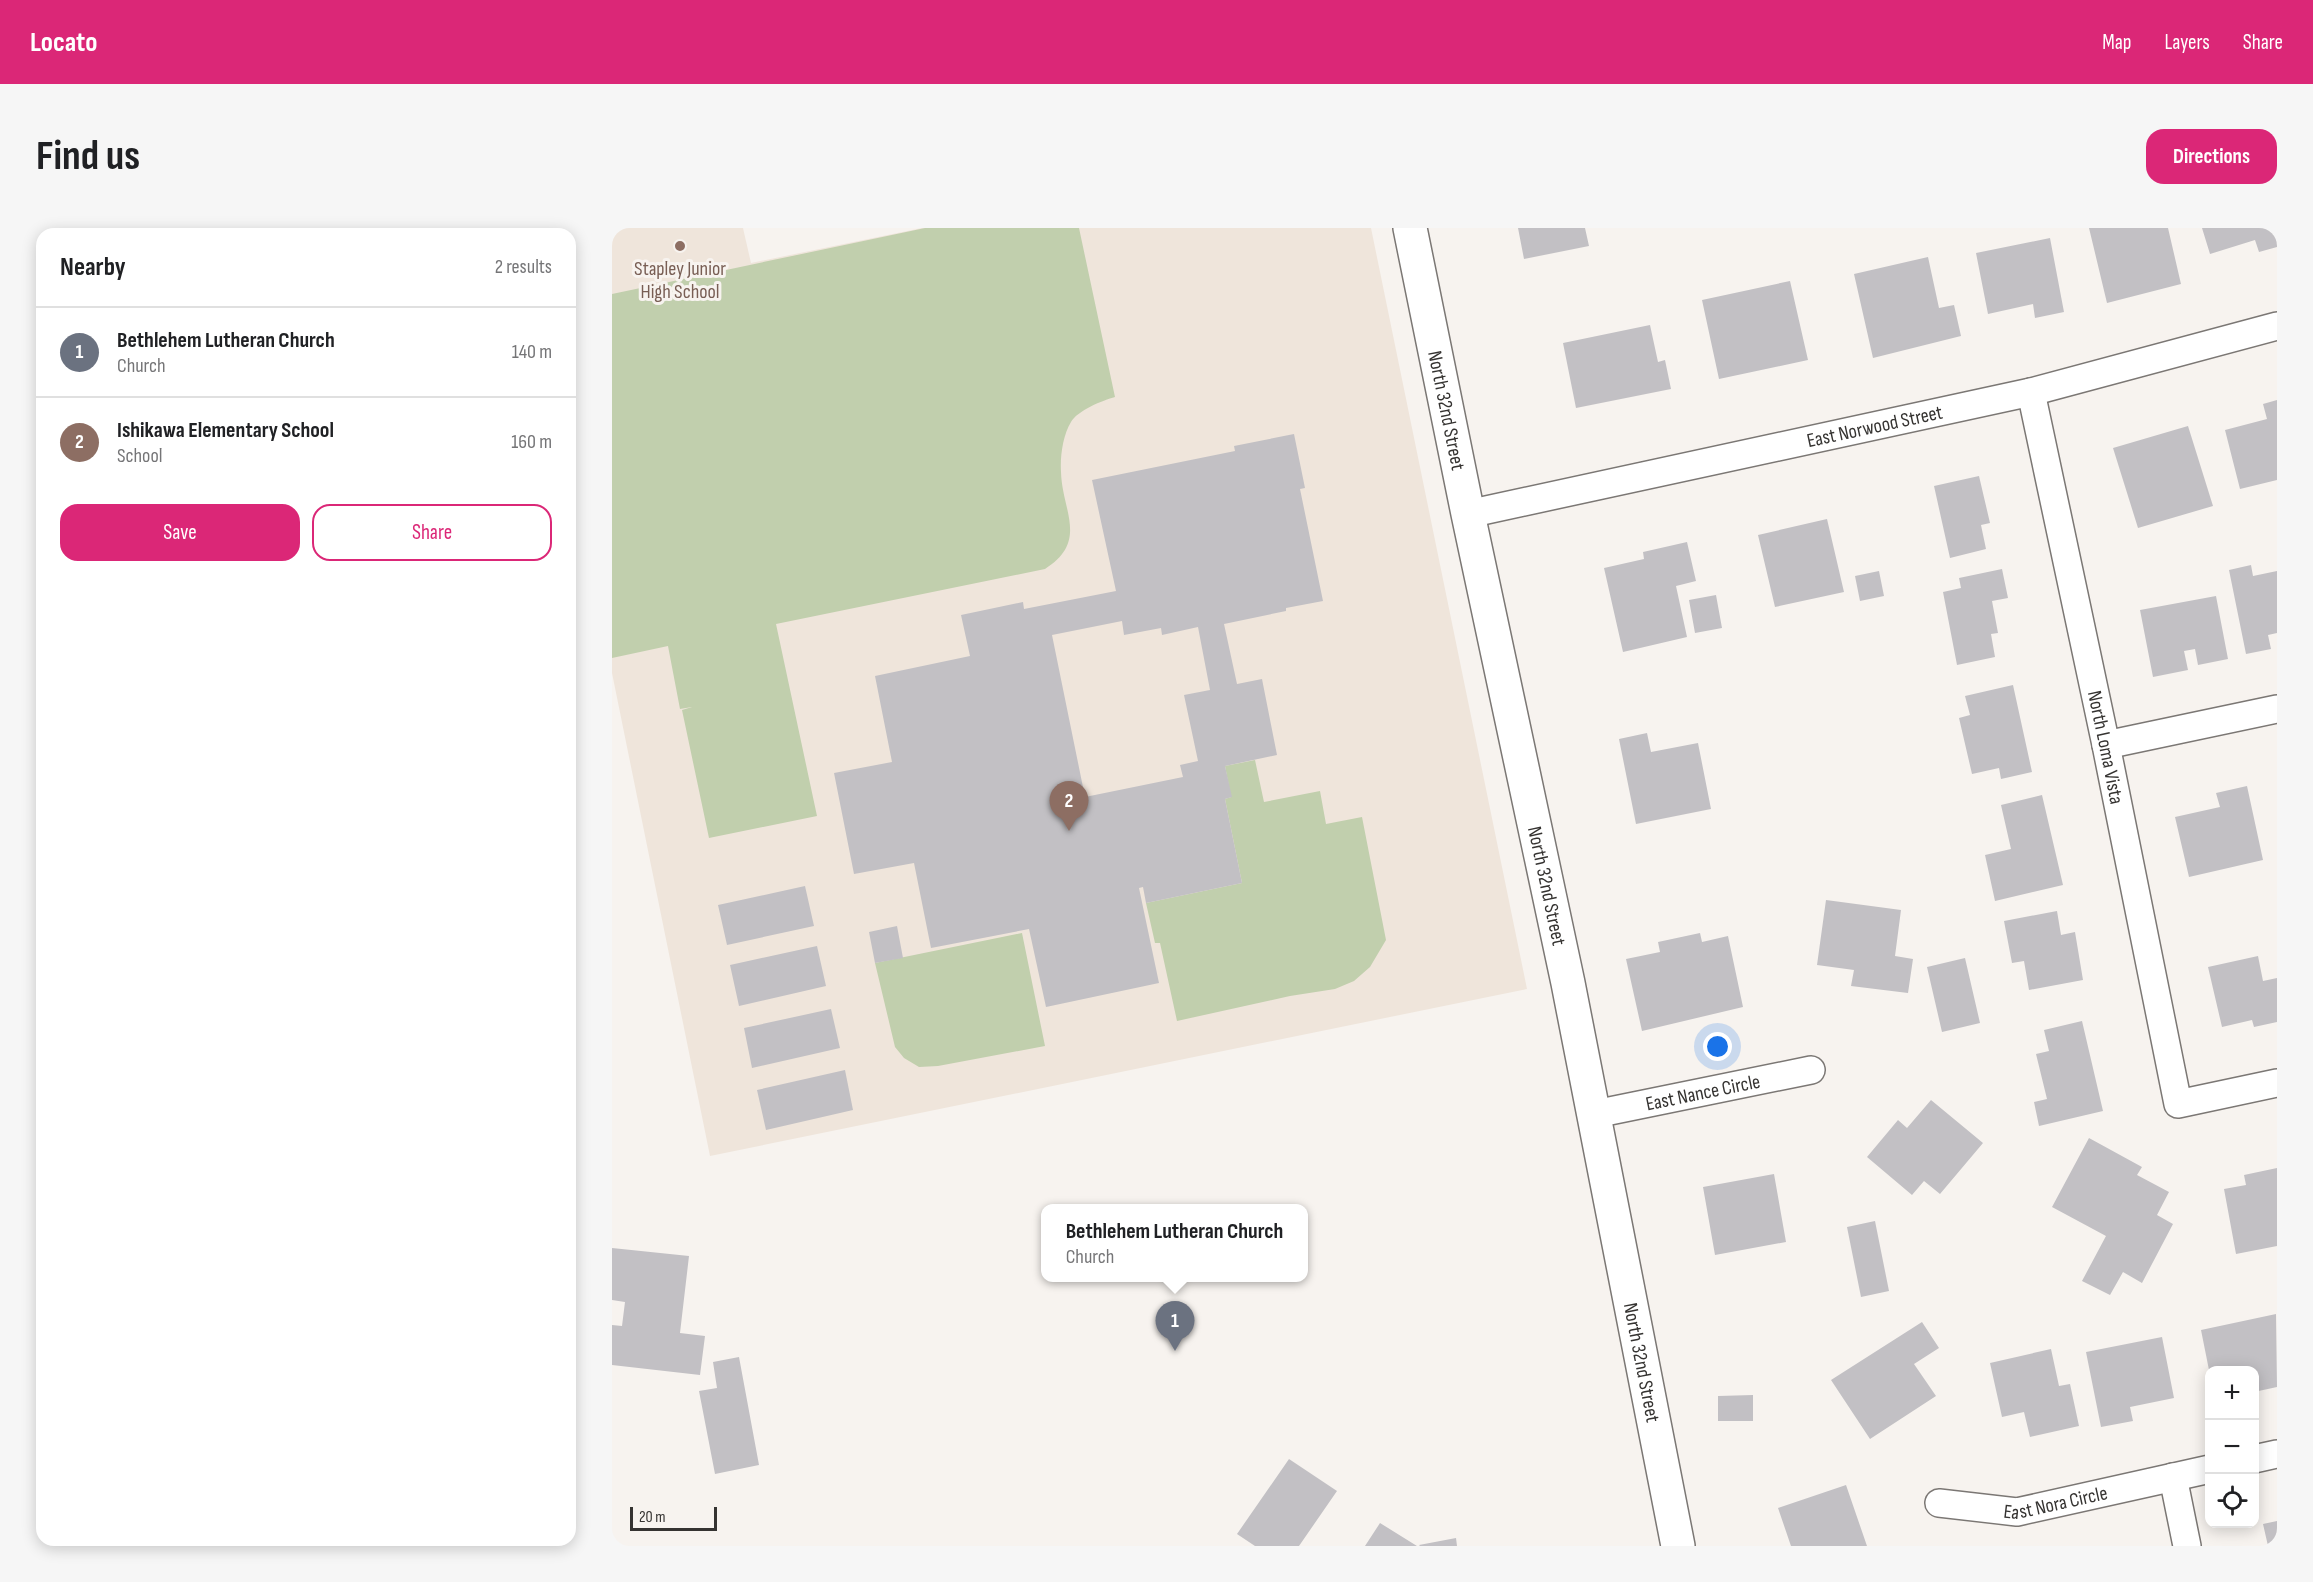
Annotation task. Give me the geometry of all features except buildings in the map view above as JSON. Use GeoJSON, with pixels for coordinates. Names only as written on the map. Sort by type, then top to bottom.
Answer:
{"type":"FeatureCollection","features":[{"type":"Feature","properties":{"kind":"street","name":"North 32nd Street"},"geometry":{"type":"LineString","coordinates":[[1410,228],[1594,1114],[1678,1546]]}},
{"type":"Feature","properties":{"kind":"street","name":"East Norwood Street"},"geometry":{"type":"LineString","coordinates":[[1468,514],[2031,392],[2277,326]]}},
{"type":"Feature","properties":{"kind":"street","name":"North Loma Vista"},"geometry":{"type":"LineString","coordinates":[[2031,392],[2106,745],[2178,1104],[2277,1083]]}},
{"type":"Feature","properties":{"kind":"street"},"geometry":{"type":"LineString","coordinates":[[2106,745],[2277,709]]}},
{"type":"Feature","properties":{"kind":"street","name":"East Nance Circle"},"geometry":{"type":"LineString","coordinates":[[1594,1114],[1811,1070]]}},
{"type":"Feature","properties":{"kind":"street"},"geometry":{"type":"LineString","coordinates":[[2259,1458],[2277,1454]]}},
{"type":"Feature","properties":{"kind":"street","name":"East Nora Circle"},"geometry":{"type":"LineString","coordinates":[[1939,1503],[2017,1512],[2205,1470]]}},
{"type":"Feature","properties":{"kind":"street"},"geometry":{"type":"LineString","coordinates":[[2173,1477],[2187,1546]]}},
{"type":"Feature","properties":{"kind":"shaded area"},"geometry":{"type":"Polygon","coordinates":[[[612,228],[743,228],[751,263],[922,228],[1371,228],[1527,989],[710,1156],[612,673],[612,228]]]}},
{"type":"Feature","properties":{"kind":"green space"},"geometry":{"type":"Polygon","coordinates":[[[925,228],[1079,228],[1115,397],[1084,410],[1074,418],[1066,433],[1061,466],[1062,486],[1070,525],[1070,536],[1066,548],[1045,569],[776,624],[817,816],[709,838],[682,710],[692,707],[680,709],[668,646],[612,658],[612,294],[925,228]]]}},
{"type":"Feature","properties":{"kind":"green space"},"geometry":{"type":"Polygon","coordinates":[[[1255,760],[1264,802],[1320,791],[1326,824],[1362,817],[1386,940],[1370,967],[1354,981],[1335,989],[1290,996],[1177,1021],[1160,943],[1155,943],[1146,903],[1242,883],[1225,799],[1231,797],[1225,766],[1255,760]]]}},
{"type":"Feature","properties":{"kind":"green space"},"geometry":{"type":"Polygon","coordinates":[[[1022,933],[1045,1046],[938,1066],[919,1067],[904,1058],[895,1047],[875,963],[1022,933]]]}},
{"type":"Feature","properties":{"kind":"place","name":"Stapley Junior High School"},"geometry":{"type":"Point","coordinates":[680,246]}},
{"type":"Feature","properties":{"kind":"place","name":"Ishikawa Elementary School"},"geometry":{"type":"Point","coordinates":[1069,831]}},
{"type":"Feature","properties":{"kind":"place","name":"Bethlehem Lutheran Church"},"geometry":{"type":"Point","coordinates":[1175,1351]}}]}
